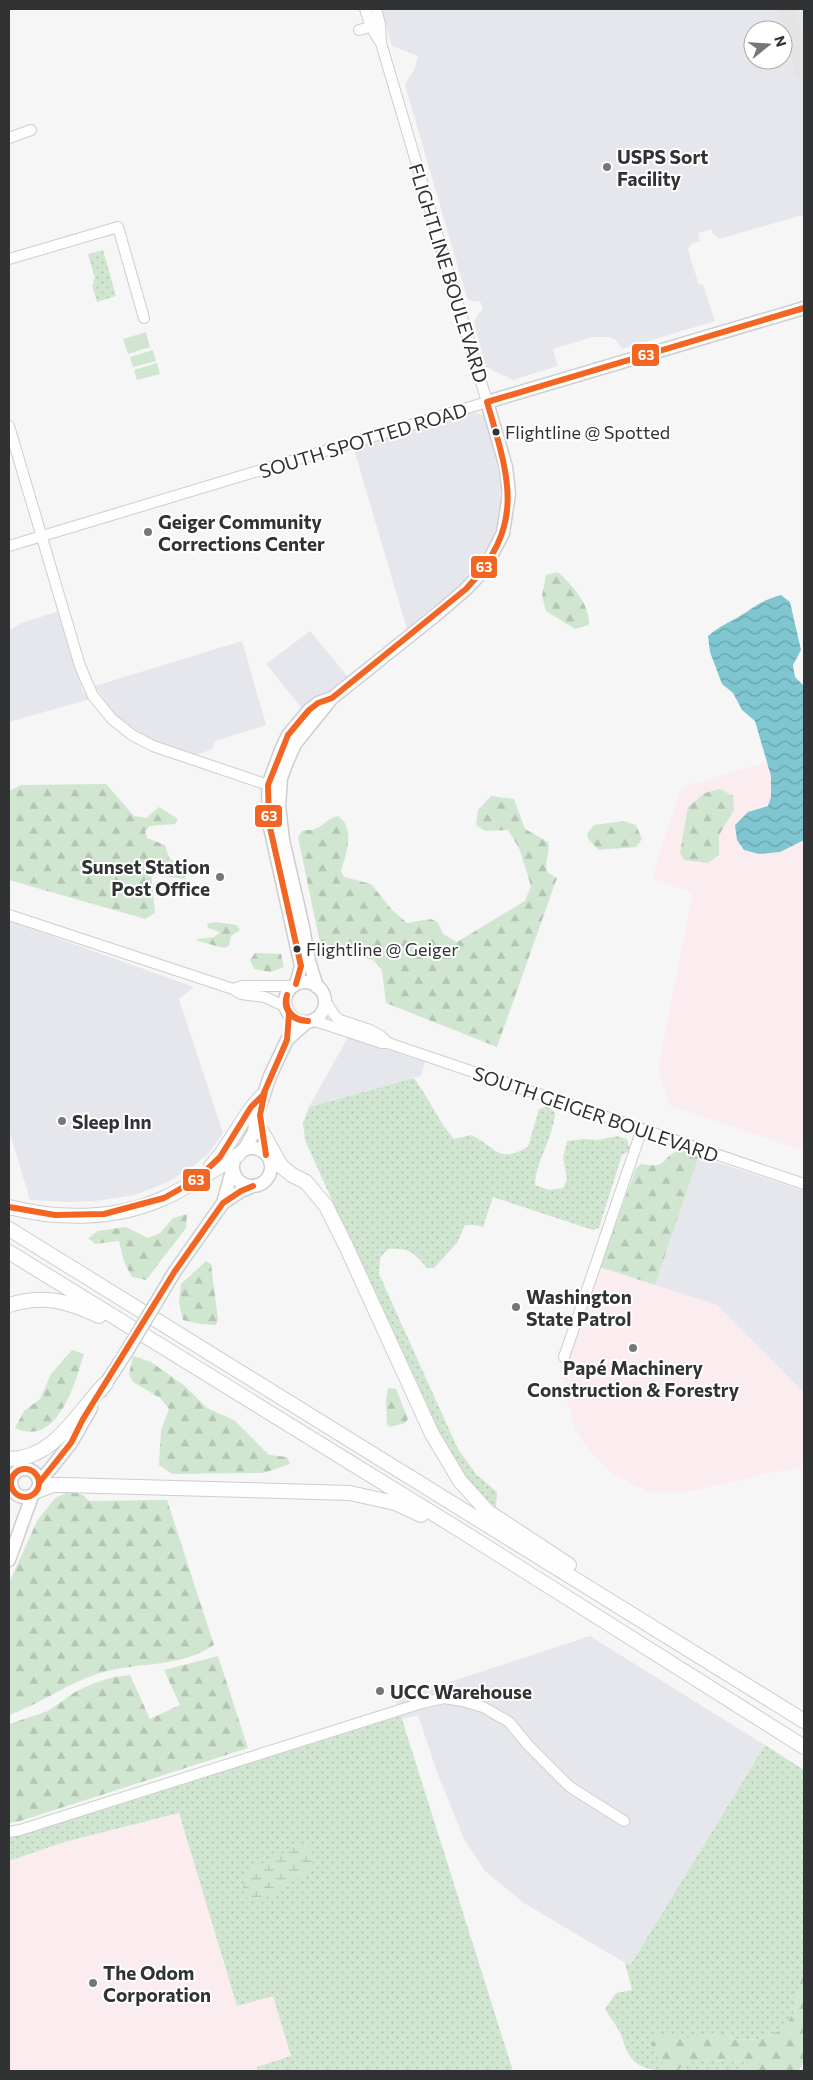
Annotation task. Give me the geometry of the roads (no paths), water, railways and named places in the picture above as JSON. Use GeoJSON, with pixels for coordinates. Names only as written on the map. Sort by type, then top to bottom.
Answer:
{"type":"FeatureCollection","features":[{"type":"Feature","properties":{"kind":"highway"},"geometry":{"type":"LineString","coordinates":[[196,1180],[220,1157],[251,1107],[262,1100]]}},
{"type":"Feature","properties":{"kind":"highway"},"geometry":{"type":"LineString","coordinates":[[262,1132],[281,1166],[292,1175],[306,1182],[326,1206],[432,1434],[460,1481],[487,1511],[588,1578],[632,1616]]}},
{"type":"Feature","properties":{"kind":"highway"},"geometry":{"type":"LineString","coordinates":[[9,1207],[55,1216],[104,1214],[150,1203],[238,1157]]}},
{"type":"Feature","properties":{"kind":"highway"},"geometry":{"type":"LineString","coordinates":[[268,1160],[282,1179],[312,1190]]}},
{"type":"Feature","properties":{"kind":"highway"},"geometry":{"type":"LineString","coordinates":[[9,1229],[804,1721]]}},
{"type":"Feature","properties":{"kind":"highway"},"geometry":{"type":"LineString","coordinates":[[9,1252],[463,1532],[804,1747]]}},
{"type":"Feature","properties":{"kind":"highway"},"geometry":{"type":"LineString","coordinates":[[9,1305],[38,1298],[63,1302],[112,1323],[131,1327]]}},
{"type":"Feature","properties":{"kind":"highway"},"geometry":{"type":"LineString","coordinates":[[9,1459],[33,1455],[50,1446],[106,1383]]}},
{"type":"Feature","properties":{"kind":"highway"},"geometry":{"type":"LineString","coordinates":[[36,1490],[53,1485],[65,1485],[350,1493],[396,1503],[463,1532]]}},
{"type":"Feature","properties":{"kind":"main road","name":"SOUTH SPOTTED ROAD"},"geometry":{"type":"LineString","coordinates":[[487,402],[804,308]]}},
{"type":"Feature","properties":{"kind":"main road","name":"FLIGHTLINE BOULEVARD"},"geometry":{"type":"LineString","coordinates":[[295,985],[301,966],[269,823],[281,750],[288,735],[309,710],[318,703],[332,698],[466,589],[484,570],[503,533],[509,494],[506,467],[487,402]]}},
{"type":"Feature","properties":{"kind":"main road","name":"FLIGHTLINE BOULEVARD"},"geometry":{"type":"LineString","coordinates":[[274,787],[283,840],[309,961],[317,987]]}},
{"type":"Feature","properties":{"kind":"main road"},"geometry":{"type":"LineString","coordinates":[[9,1560],[20,1526],[36,1490],[71,1444],[83,1420],[175,1271],[223,1203],[238,1157],[254,1132],[262,1100],[287,1040],[286,995],[295,985],[306,982],[317,987],[324,999],[323,1011],[287,1040]]}},
{"type":"Feature","properties":{"kind":"main road"},"geometry":{"type":"LineString","coordinates":[[287,1010],[294,1018],[309,1021]]}},
{"type":"Feature","properties":{"kind":"main road"},"geometry":{"type":"LineString","coordinates":[[223,1203],[241,1191],[259,1185],[268,1178],[268,1160],[262,1132],[262,1100]]}},
{"type":"Feature","properties":{"kind":"main road"},"geometry":{"type":"LineString","coordinates":[[238,1157],[255,1149],[268,1160]]}},
{"type":"Feature","properties":{"kind":"main road"},"geometry":{"type":"LineString","coordinates":[[238,1157],[236,1179],[241,1183],[253,1186]]}},
{"type":"Feature","properties":{"kind":"main road"},"geometry":{"type":"LineString","coordinates":[[29,1470],[45,1462],[83,1420]]}},
{"type":"Feature","properties":{"kind":"main road"},"geometry":{"type":"LineString","coordinates":[[20,1526],[11,1487],[14,1474],[23,1469],[36,1474],[36,1490]]}},
{"type":"Feature","properties":{"kind":"main road"},"geometry":{"type":"LineString","coordinates":[[11,1487],[21,1497],[36,1490]]}},
{"type":"Feature","properties":{"kind":"street","name":"FLIGHTLINE BOULEVARD"},"geometry":{"type":"LineString","coordinates":[[365,9],[375,25],[381,43],[487,402]]}},
{"type":"Feature","properties":{"kind":"street","name":"FLIGHTLINE BOULEVARD"},"geometry":{"type":"LineString","coordinates":[[375,25],[376,9]]}},
{"type":"Feature","properties":{"kind":"street"},"geometry":{"type":"LineString","coordinates":[[358,30],[375,25]]}},
{"type":"Feature","properties":{"kind":"street"},"geometry":{"type":"LineString","coordinates":[[9,138],[32,130]]}},
{"type":"Feature","properties":{"kind":"street"},"geometry":{"type":"LineString","coordinates":[[9,259],[118,227],[144,318]]}},
{"type":"Feature","properties":{"kind":"street","name":"SOUTH SPOTTED ROAD"},"geometry":{"type":"LineString","coordinates":[[9,546],[487,402]]}},
{"type":"Feature","properties":{"kind":"street"},"geometry":{"type":"LineString","coordinates":[[9,426],[80,666],[93,696],[112,719],[132,735],[153,746],[274,787]]}},
{"type":"Feature","properties":{"kind":"street"},"geometry":{"type":"LineString","coordinates":[[9,916],[234,989],[242,994],[265,997],[287,1010]]}},
{"type":"Feature","properties":{"kind":"street"},"geometry":{"type":"LineString","coordinates":[[234,989],[242,986],[295,985]]}},
{"type":"Feature","properties":{"kind":"street","name":"SOUTH GEIGER BOULEVARD"},"geometry":{"type":"LineString","coordinates":[[324,999],[335,1016],[340,1020],[370,1030],[381,1036],[388,1043]]}},
{"type":"Feature","properties":{"kind":"street","name":"SOUTH GEIGER BOULEVARD"},"geometry":{"type":"LineString","coordinates":[[309,1021],[382,1043],[388,1043],[804,1184]]}},
{"type":"Feature","properties":{"kind":"street"},"geometry":{"type":"LineString","coordinates":[[564,1357],[642,1129]]}},
{"type":"Feature","properties":{"kind":"street"},"geometry":{"type":"LineString","coordinates":[[9,1832],[422,1702],[444,1698],[483,1706],[509,1722],[528,1745],[570,1787],[624,1821]]}},
{"type":"Feature","properties":{"kind":"water"},"geometry":{"type":"Polygon","coordinates":[[[781,595],[790,602],[801,650],[793,665],[795,677],[804,686],[804,840],[780,852],[759,854],[744,850],[737,840],[735,825],[748,812],[768,806],[771,797],[771,776],[755,721],[742,710],[733,693],[722,684],[710,652],[708,636],[762,602],[781,595]]]}},
{"type":"Feature","properties":{"kind":"place","name":"USPS Sort Facility"},"geometry":{"type":"Point","coordinates":[607,167]}},
{"type":"Feature","properties":{"kind":"place","name":"Flightline @ Spotted"},"geometry":{"type":"Point","coordinates":[496,432]}},
{"type":"Feature","properties":{"kind":"place","name":"Geiger Community Corrections Center"},"geometry":{"type":"Point","coordinates":[148,532]}},
{"type":"Feature","properties":{"kind":"place","name":"Sunset Station Post Office"},"geometry":{"type":"Point","coordinates":[220,877]}},
{"type":"Feature","properties":{"kind":"place","name":"Flightline @ Geiger"},"geometry":{"type":"Point","coordinates":[297,949]}},
{"type":"Feature","properties":{"kind":"place","name":"Sleep Inn"},"geometry":{"type":"Point","coordinates":[62,1121]}},
{"type":"Feature","properties":{"kind":"place","name":"Washington State Patrol"},"geometry":{"type":"Point","coordinates":[516,1307]}},
{"type":"Feature","properties":{"kind":"place","name":"Papé Machinery Construction & Forestry"},"geometry":{"type":"Point","coordinates":[633,1348]}},
{"type":"Feature","properties":{"kind":"place","name":"UCC Warehouse"},"geometry":{"type":"Point","coordinates":[380,1691]}},
{"type":"Feature","properties":{"kind":"place","name":"The Odom Corporation"},"geometry":{"type":"Point","coordinates":[93,1983]}}]}
